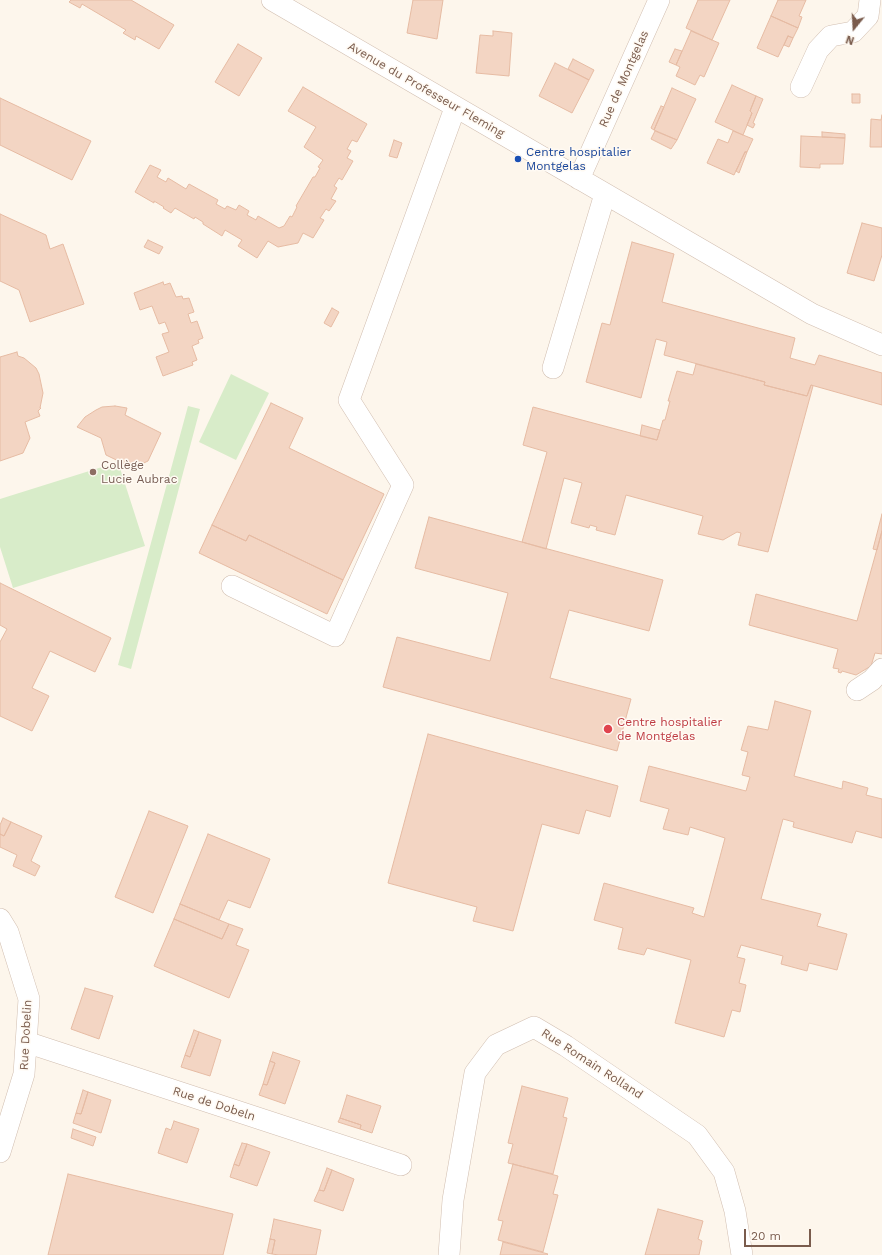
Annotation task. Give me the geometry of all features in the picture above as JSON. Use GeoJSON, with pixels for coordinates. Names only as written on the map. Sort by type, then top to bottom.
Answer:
{"type":"FeatureCollection","features":[{"type":"Feature","properties":{"kind":"street","name":"Avenue du Professeur Fleming"},"geometry":{"type":"LineString","coordinates":[[272,0],[455,108],[812,314],[882,345]]}},
{"type":"Feature","properties":{"kind":"street","name":"Rue de Montgelas"},"geometry":{"type":"LineString","coordinates":[[579,179],[660,0]]}},
{"type":"Feature","properties":{"kind":"street"},"geometry":{"type":"LineString","coordinates":[[800,87],[818,50],[831,36],[853,32],[868,16],[870,0]]}},
{"type":"Feature","properties":{"kind":"street"},"geometry":{"type":"LineString","coordinates":[[232,586],[335,636],[403,485],[349,400],[455,108]]}},
{"type":"Feature","properties":{"kind":"street"},"geometry":{"type":"LineString","coordinates":[[552,368],[605,194]]}},
{"type":"Feature","properties":{"kind":"street"},"geometry":{"type":"LineString","coordinates":[[857,690],[872,680],[882,669]]}},
{"type":"Feature","properties":{"kind":"street","name":"Rue Dobelin"},"geometry":{"type":"LineString","coordinates":[[0,919],[8,932],[29,999],[24,1074],[0,1152]]}},
{"type":"Feature","properties":{"kind":"street","name":"Rue Romain Rolland"},"geometry":{"type":"LineString","coordinates":[[449,1255],[453,1200],[475,1073],[496,1045],[534,1026],[697,1135],[724,1172],[735,1211],[742,1255]]}},
{"type":"Feature","properties":{"kind":"street","name":"Rue de Dobeln"},"geometry":{"type":"LineString","coordinates":[[26,1042],[401,1165]]}},
{"type":"Feature","properties":{"kind":"green space"},"geometry":{"type":"Polygon","coordinates":[[[231,374],[269,393],[236,460],[199,442],[231,374]]]}},
{"type":"Feature","properties":{"kind":"green space"},"geometry":{"type":"Polygon","coordinates":[[[188,406],[200,409],[131,669],[118,665],[188,406]]]}},
{"type":"Feature","properties":{"kind":"green space"},"geometry":{"type":"Polygon","coordinates":[[[118,462],[145,546],[13,588],[0,547],[0,499],[118,462]]]}},
{"type":"Feature","properties":{"kind":"building"},"geometry":{"type":"Polygon","coordinates":[[[71,0],[131,0],[174,25],[159,49],[136,36],[135,40],[123,33],[126,30],[82,4],[80,8],[69,2],[71,0]]]}},
{"type":"Feature","properties":{"kind":"building"},"geometry":{"type":"Polygon","coordinates":[[[413,0],[443,0],[437,39],[407,33],[413,0]]]}},
{"type":"Feature","properties":{"kind":"building"},"geometry":{"type":"Polygon","coordinates":[[[698,0],[730,0],[712,40],[686,28],[698,0]]]}},
{"type":"Feature","properties":{"kind":"building"},"geometry":{"type":"Polygon","coordinates":[[[778,0],[806,0],[799,16],[802,17],[798,28],[771,16],[778,0]]]}},
{"type":"Feature","properties":{"kind":"building"},"geometry":{"type":"Polygon","coordinates":[[[771,16],[798,28],[793,38],[788,36],[778,57],[757,48],[771,16]]]}},
{"type":"Feature","properties":{"kind":"building"},"geometry":{"type":"Polygon","coordinates":[[[493,31],[512,33],[509,76],[476,73],[480,35],[493,36],[493,31]]]}},
{"type":"Feature","properties":{"kind":"building"},"geometry":{"type":"Polygon","coordinates":[[[691,31],[719,43],[704,77],[700,75],[695,85],[676,76],[680,67],[676,65],[691,31]]]}},
{"type":"Feature","properties":{"kind":"building"},"geometry":{"type":"Polygon","coordinates":[[[788,36],[793,38],[789,47],[784,45],[788,36]]]}},
{"type":"Feature","properties":{"kind":"building"},"geometry":{"type":"Polygon","coordinates":[[[238,44],[262,58],[239,96],[215,82],[238,44]]]}},
{"type":"Feature","properties":{"kind":"building"},"geometry":{"type":"Polygon","coordinates":[[[675,49],[682,51],[676,65],[669,62],[675,49]]]}},
{"type":"Feature","properties":{"kind":"building"},"geometry":{"type":"Polygon","coordinates":[[[573,59],[594,70],[589,80],[568,69],[573,59]]]}},
{"type":"Feature","properties":{"kind":"building"},"geometry":{"type":"Polygon","coordinates":[[[555,63],[589,80],[572,113],[539,96],[555,63]]]}},
{"type":"Feature","properties":{"kind":"building"},"geometry":{"type":"Polygon","coordinates":[[[732,85],[756,96],[750,111],[752,113],[743,135],[715,122],[732,85]]]}},
{"type":"Feature","properties":{"kind":"building"},"geometry":{"type":"Polygon","coordinates":[[[303,87],[367,124],[357,142],[352,140],[347,149],[351,151],[347,158],[353,161],[342,180],[339,178],[334,186],[337,188],[331,199],[336,201],[329,211],[326,209],[320,218],[324,220],[313,238],[303,233],[298,243],[278,247],[268,241],[257,258],[238,246],[242,240],[225,230],[222,236],[195,217],[194,219],[175,208],[171,213],[154,201],[154,203],[135,192],[150,165],[161,170],[157,177],[166,182],[168,178],[186,189],[189,184],[218,200],[216,204],[225,209],[227,206],[236,210],[239,205],[249,211],[247,215],[256,220],[258,216],[279,228],[284,226],[290,216],[292,217],[297,207],[296,206],[313,177],[315,177],[320,168],[318,167],[323,160],[304,147],[316,127],[288,111],[303,87]]]}},
{"type":"Feature","properties":{"kind":"building"},"geometry":{"type":"Polygon","coordinates":[[[672,88],[696,99],[677,140],[654,130],[672,88]]]}},
{"type":"Feature","properties":{"kind":"building"},"geometry":{"type":"Polygon","coordinates":[[[852,94],[860,94],[860,103],[852,103],[852,94]]]}},
{"type":"Feature","properties":{"kind":"building"},"geometry":{"type":"Polygon","coordinates":[[[756,96],[763,99],[753,123],[755,124],[753,128],[747,125],[752,113],[750,111],[756,96]]]}},
{"type":"Feature","properties":{"kind":"building"},"geometry":{"type":"Polygon","coordinates":[[[0,98],[91,141],[72,180],[0,145],[0,98]]]}},
{"type":"Feature","properties":{"kind":"building"},"geometry":{"type":"Polygon","coordinates":[[[661,106],[664,107],[654,130],[651,128],[661,106]]]}},
{"type":"Feature","properties":{"kind":"building"},"geometry":{"type":"Polygon","coordinates":[[[882,115],[882,147],[870,147],[871,119],[881,120],[882,115]]]}},
{"type":"Feature","properties":{"kind":"building"},"geometry":{"type":"Polygon","coordinates":[[[655,131],[677,140],[671,149],[651,139],[655,131]]]}},
{"type":"Feature","properties":{"kind":"building"},"geometry":{"type":"Polygon","coordinates":[[[733,131],[753,139],[734,175],[707,163],[718,139],[728,143],[733,131]]]}},
{"type":"Feature","properties":{"kind":"building"},"geometry":{"type":"Polygon","coordinates":[[[822,132],[845,134],[845,138],[822,137],[822,132]]]}},
{"type":"Feature","properties":{"kind":"building"},"geometry":{"type":"Polygon","coordinates":[[[801,136],[845,138],[843,164],[820,164],[820,168],[800,167],[801,136]]]}},
{"type":"Feature","properties":{"kind":"building"},"geometry":{"type":"Polygon","coordinates":[[[394,140],[402,143],[397,158],[389,156],[394,140]]]}},
{"type":"Feature","properties":{"kind":"building"},"geometry":{"type":"Polygon","coordinates":[[[745,152],[747,152],[739,173],[736,171],[745,152]]]}},
{"type":"Feature","properties":{"kind":"building"},"geometry":{"type":"Polygon","coordinates":[[[0,214],[46,235],[50,249],[63,244],[84,304],[30,322],[19,290],[0,281],[0,214]]]}},
{"type":"Feature","properties":{"kind":"building"},"geometry":{"type":"Polygon","coordinates":[[[862,223],[882,228],[882,255],[874,281],[847,273],[862,223]]]}},
{"type":"Feature","properties":{"kind":"building"},"geometry":{"type":"Polygon","coordinates":[[[148,240],[163,247],[159,254],[144,247],[148,240]]]}},
{"type":"Feature","properties":{"kind":"building"},"geometry":{"type":"Polygon","coordinates":[[[632,242],[674,254],[662,302],[795,338],[790,358],[815,365],[819,355],[882,373],[882,405],[811,385],[807,396],[764,385],[765,382],[664,355],[667,342],[656,339],[641,398],[586,382],[602,323],[610,325],[632,242]]]}},
{"type":"Feature","properties":{"kind":"building"},"geometry":{"type":"Polygon","coordinates":[[[163,282],[164,285],[170,283],[176,297],[182,296],[183,299],[189,298],[194,312],[188,314],[191,323],[197,321],[203,338],[198,340],[199,343],[192,346],[197,360],[192,362],[193,365],[163,376],[156,357],[169,352],[162,334],[169,332],[165,322],[159,324],[152,306],[140,310],[134,293],[163,282]]]}},
{"type":"Feature","properties":{"kind":"building"},"geometry":{"type":"Polygon","coordinates":[[[332,308],[339,312],[331,327],[324,323],[332,308]]]}},
{"type":"Feature","properties":{"kind":"building"},"geometry":{"type":"Polygon","coordinates":[[[17,352],[18,356],[24,358],[36,368],[39,374],[43,393],[41,408],[38,411],[40,416],[25,422],[30,438],[23,453],[0,461],[0,357],[17,352]]]}},
{"type":"Feature","properties":{"kind":"building"},"geometry":{"type":"Polygon","coordinates":[[[696,364],[765,382],[764,385],[807,396],[811,385],[813,386],[768,552],[738,545],[741,533],[737,532],[723,540],[698,534],[703,516],[626,495],[615,535],[596,530],[597,527],[590,525],[589,528],[571,523],[582,483],[564,478],[546,549],[522,542],[547,452],[523,445],[533,407],[657,440],[663,420],[665,420],[670,401],[668,401],[677,371],[693,375],[696,364]]]}},
{"type":"Feature","properties":{"kind":"building"},"geometry":{"type":"Polygon","coordinates":[[[271,403],[303,418],[289,448],[384,494],[343,580],[249,535],[246,541],[212,525],[271,403]]]}},
{"type":"Feature","properties":{"kind":"building"},"geometry":{"type":"Polygon","coordinates":[[[115,406],[127,408],[125,415],[161,433],[148,461],[133,468],[106,455],[101,438],[77,427],[85,417],[96,410],[102,407],[115,406]]]}},
{"type":"Feature","properties":{"kind":"building"},"geometry":{"type":"Polygon","coordinates":[[[642,425],[660,430],[657,440],[640,436],[642,425]]]}},
{"type":"Feature","properties":{"kind":"building"},"geometry":{"type":"Polygon","coordinates":[[[882,514],[882,531],[877,550],[873,549],[882,514]]]}},
{"type":"Feature","properties":{"kind":"building"},"geometry":{"type":"Polygon","coordinates":[[[429,517],[663,580],[649,631],[569,610],[550,678],[631,699],[617,751],[383,687],[397,637],[490,661],[508,593],[415,568],[429,517]]]}},
{"type":"Feature","properties":{"kind":"building"},"geometry":{"type":"Polygon","coordinates":[[[212,525],[246,541],[249,535],[343,580],[327,614],[199,553],[212,525]]]}},
{"type":"Feature","properties":{"kind":"building"},"geometry":{"type":"Polygon","coordinates":[[[882,531],[882,654],[875,653],[871,666],[856,675],[842,671],[841,673],[838,672],[839,669],[833,668],[838,649],[749,625],[756,594],[857,621],[882,531]]]}},
{"type":"Feature","properties":{"kind":"building"},"geometry":{"type":"Polygon","coordinates":[[[0,583],[111,638],[95,672],[50,651],[32,688],[49,696],[32,731],[0,716],[0,642],[7,629],[0,625],[0,583]]]}},
{"type":"Feature","properties":{"kind":"building"},"geometry":{"type":"Polygon","coordinates":[[[775,701],[811,711],[794,776],[842,789],[843,781],[868,788],[866,795],[882,799],[882,838],[856,831],[852,843],[793,827],[794,822],[783,819],[761,899],[821,914],[817,926],[847,934],[837,970],[809,963],[807,971],[781,964],[783,956],[741,945],[737,957],[745,959],[739,983],[746,985],[740,1012],[732,1010],[724,1037],[675,1023],[691,960],[647,948],[644,955],[618,949],[623,928],[594,920],[604,883],[694,908],[692,913],[704,917],[725,838],[690,827],[688,835],[663,829],[669,809],[640,801],[649,766],[746,791],[750,777],[742,775],[748,752],[741,750],[748,726],[768,730],[775,701]]]}},
{"type":"Feature","properties":{"kind":"building"},"geometry":{"type":"Polygon","coordinates":[[[428,734],[618,786],[610,817],[586,810],[579,834],[542,824],[513,931],[473,921],[477,907],[388,883],[428,734]]]}},
{"type":"Feature","properties":{"kind":"building"},"geometry":{"type":"Polygon","coordinates":[[[149,811],[188,826],[153,913],[115,897],[149,811]]]}},
{"type":"Feature","properties":{"kind":"building"},"geometry":{"type":"Polygon","coordinates":[[[3,818],[11,822],[4,836],[0,834],[0,825],[3,818]]]}},
{"type":"Feature","properties":{"kind":"building"},"geometry":{"type":"Polygon","coordinates":[[[11,822],[42,836],[31,861],[40,866],[35,876],[13,866],[17,855],[0,847],[0,834],[4,836],[11,822]]]}},
{"type":"Feature","properties":{"kind":"building"},"geometry":{"type":"Polygon","coordinates":[[[208,834],[270,859],[250,908],[228,900],[219,920],[180,904],[208,834]]]}},
{"type":"Feature","properties":{"kind":"building"},"geometry":{"type":"Polygon","coordinates":[[[180,904],[229,924],[222,939],[174,919],[180,904]]]}},
{"type":"Feature","properties":{"kind":"building"},"geometry":{"type":"Polygon","coordinates":[[[174,919],[222,939],[229,924],[243,929],[236,945],[249,950],[229,998],[154,966],[174,919]]]}},
{"type":"Feature","properties":{"kind":"building"},"geometry":{"type":"Polygon","coordinates":[[[85,988],[113,996],[99,1039],[71,1029],[85,988]]]}},
{"type":"Feature","properties":{"kind":"building"},"geometry":{"type":"Polygon","coordinates":[[[194,1030],[199,1032],[190,1057],[185,1055],[194,1030]]]}},
{"type":"Feature","properties":{"kind":"building"},"geometry":{"type":"Polygon","coordinates":[[[199,1032],[221,1040],[210,1076],[181,1067],[185,1055],[190,1057],[199,1032]]]}},
{"type":"Feature","properties":{"kind":"building"},"geometry":{"type":"Polygon","coordinates":[[[273,1052],[300,1061],[285,1104],[259,1095],[263,1084],[267,1085],[275,1063],[270,1061],[273,1052]]]}},
{"type":"Feature","properties":{"kind":"building"},"geometry":{"type":"Polygon","coordinates":[[[270,1061],[275,1063],[267,1085],[263,1084],[270,1061]]]}},
{"type":"Feature","properties":{"kind":"building"},"geometry":{"type":"Polygon","coordinates":[[[522,1086],[568,1098],[563,1117],[567,1118],[553,1174],[508,1163],[513,1144],[508,1143],[522,1086]]]}},
{"type":"Feature","properties":{"kind":"building"},"geometry":{"type":"Polygon","coordinates":[[[83,1090],[88,1092],[81,1114],[76,1113],[83,1090]]]}},
{"type":"Feature","properties":{"kind":"building"},"geometry":{"type":"Polygon","coordinates":[[[88,1092],[111,1100],[101,1133],[73,1123],[76,1113],[81,1114],[88,1092]]]}},
{"type":"Feature","properties":{"kind":"building"},"geometry":{"type":"Polygon","coordinates":[[[347,1095],[381,1106],[372,1133],[360,1129],[361,1125],[340,1118],[347,1095]]]}},
{"type":"Feature","properties":{"kind":"building"},"geometry":{"type":"Polygon","coordinates":[[[340,1118],[361,1125],[360,1129],[338,1122],[340,1118]]]}},
{"type":"Feature","properties":{"kind":"building"},"geometry":{"type":"Polygon","coordinates":[[[174,1121],[199,1129],[187,1163],[158,1153],[166,1128],[171,1130],[174,1121]]]}},
{"type":"Feature","properties":{"kind":"building"},"geometry":{"type":"Polygon","coordinates":[[[73,1129],[96,1137],[93,1146],[71,1138],[73,1129]]]}},
{"type":"Feature","properties":{"kind":"building"},"geometry":{"type":"Polygon","coordinates":[[[242,1143],[247,1144],[239,1166],[234,1164],[242,1143]]]}},
{"type":"Feature","properties":{"kind":"building"},"geometry":{"type":"Polygon","coordinates":[[[247,1144],[270,1152],[257,1186],[230,1177],[234,1164],[239,1166],[247,1144]]]}},
{"type":"Feature","properties":{"kind":"building"},"geometry":{"type":"Polygon","coordinates":[[[513,1164],[558,1176],[553,1194],[558,1195],[543,1252],[498,1240],[503,1221],[498,1220],[513,1164]]]}},
{"type":"Feature","properties":{"kind":"building"},"geometry":{"type":"Polygon","coordinates":[[[327,1168],[332,1170],[324,1191],[319,1190],[327,1168]]]}},
{"type":"Feature","properties":{"kind":"building"},"geometry":{"type":"Polygon","coordinates":[[[332,1170],[354,1179],[343,1211],[314,1201],[319,1190],[324,1191],[332,1170]]]}},
{"type":"Feature","properties":{"kind":"building"},"geometry":{"type":"Polygon","coordinates":[[[68,1174],[233,1214],[223,1255],[48,1255],[68,1174]]]}},
{"type":"Feature","properties":{"kind":"building"},"geometry":{"type":"Polygon","coordinates":[[[658,1209],[703,1221],[698,1239],[702,1241],[699,1255],[645,1255],[658,1209]]]}},
{"type":"Feature","properties":{"kind":"building"},"geometry":{"type":"Polygon","coordinates":[[[274,1219],[321,1230],[316,1255],[272,1254],[275,1240],[270,1239],[274,1219]]]}},
{"type":"Feature","properties":{"kind":"building"},"geometry":{"type":"Polygon","coordinates":[[[270,1239],[275,1240],[272,1254],[267,1253],[270,1239]]]}},
{"type":"Feature","properties":{"kind":"building"},"geometry":{"type":"Polygon","coordinates":[[[503,1242],[548,1254],[500,1255],[503,1242]]]}},
{"type":"Feature","properties":{"kind":"place","name":"Centre hospitalier Montgelas"},"geometry":{"type":"Point","coordinates":[518,159]}},
{"type":"Feature","properties":{"kind":"place","name":"Collège Lucie Aubrac"},"geometry":{"type":"Point","coordinates":[93,472]}},
{"type":"Feature","properties":{"kind":"place","name":"Centre hospitalier de Montgelas"},"geometry":{"type":"Point","coordinates":[608,729]}}]}
